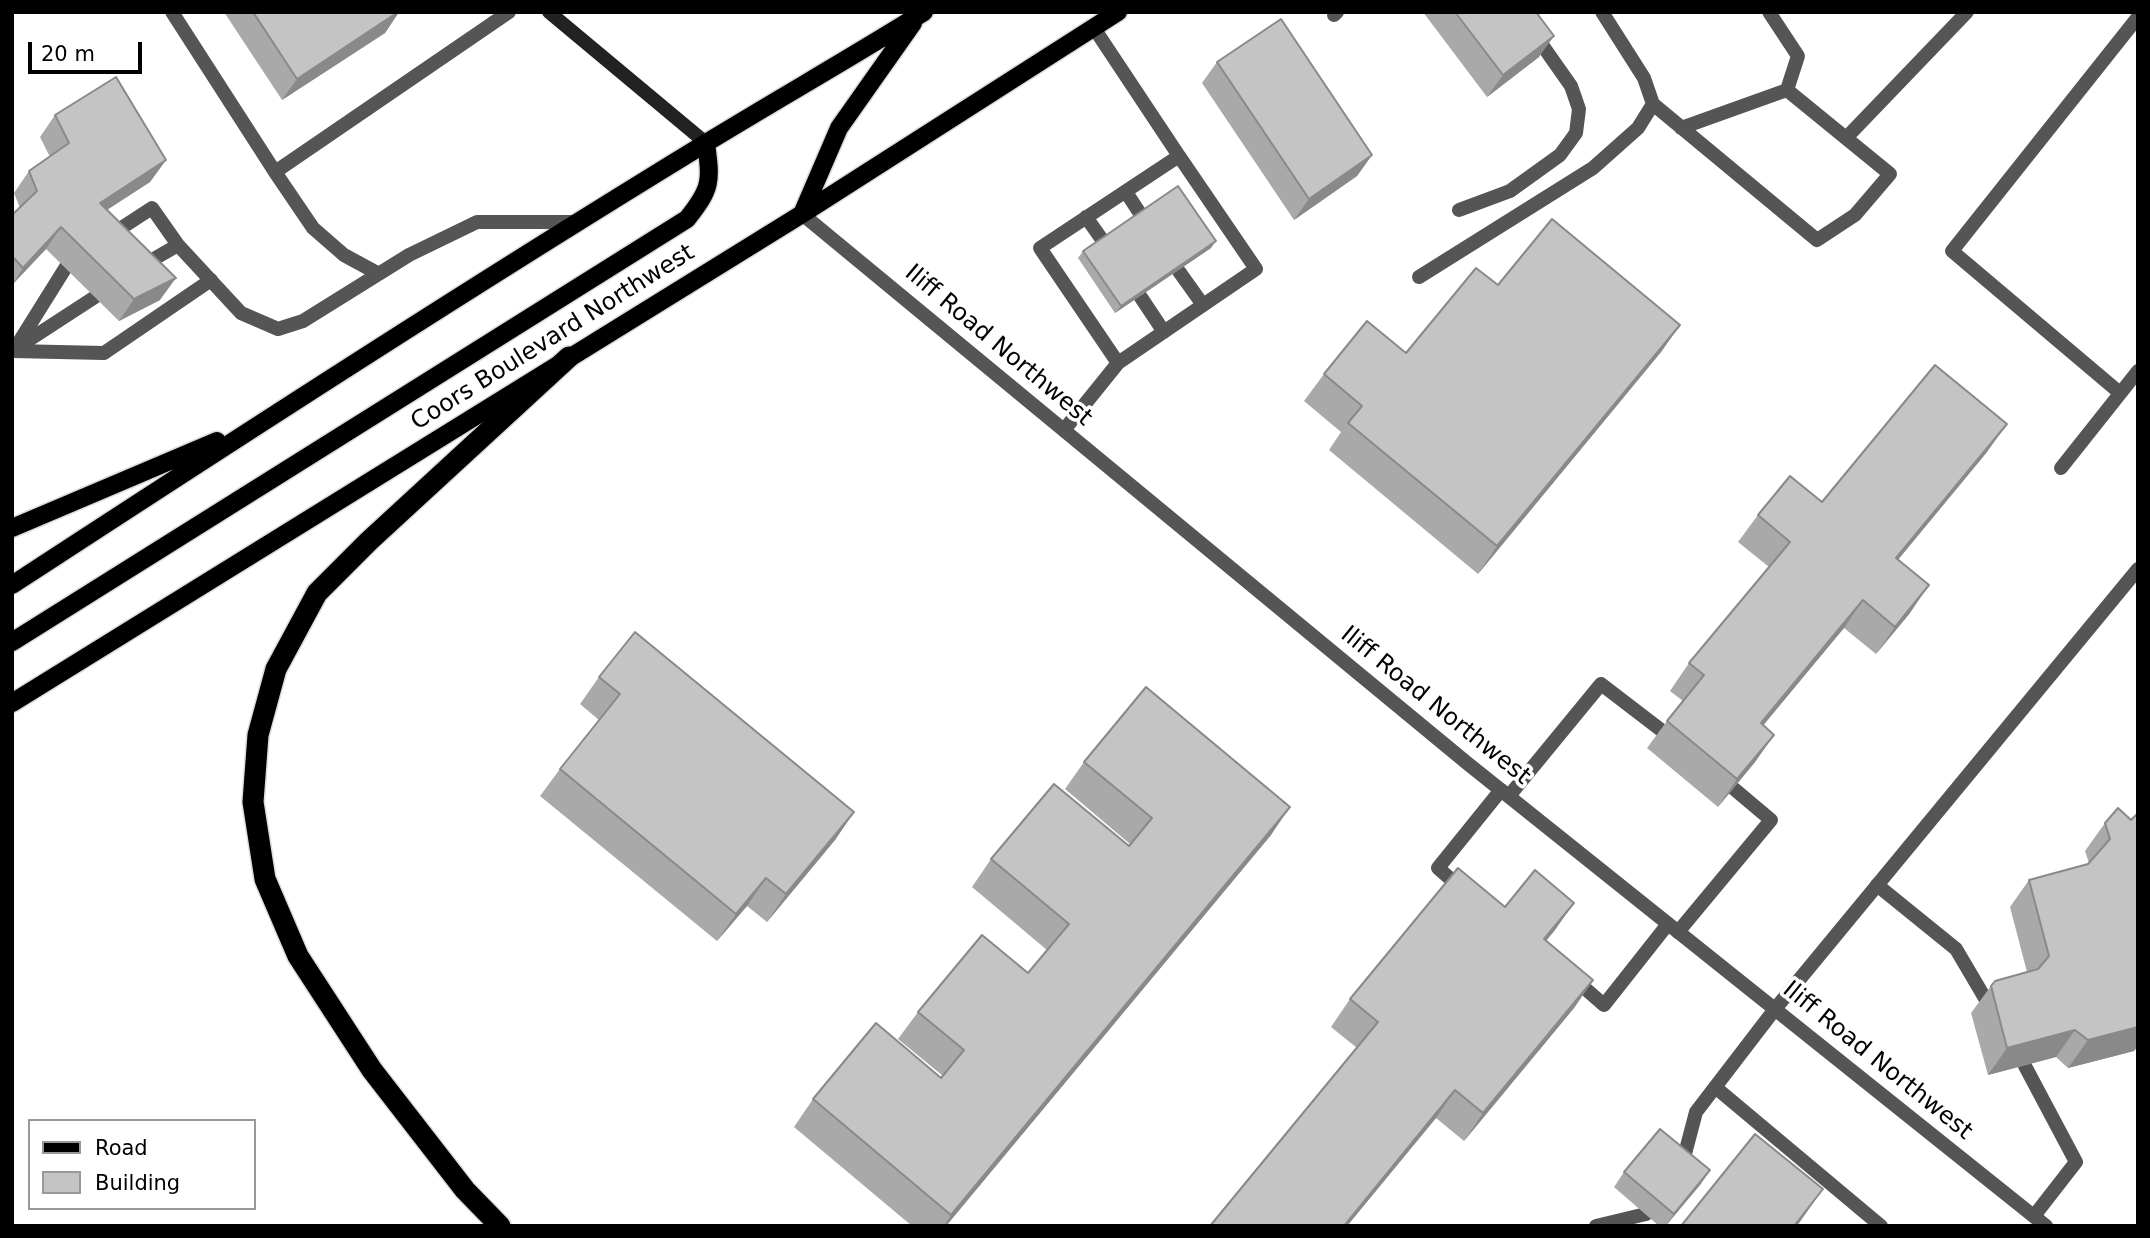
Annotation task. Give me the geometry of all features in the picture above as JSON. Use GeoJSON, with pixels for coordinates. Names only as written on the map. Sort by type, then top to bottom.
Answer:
{"type":"FeatureCollection","features":[{"type":"Feature","properties":{"kind":"highway"},"geometry":{"type":"LineString","coordinates":[[500,1226],[465,1190],[372,1070],[298,956],[265,879],[253,802],[258,735],[276,669],[317,593],[369,541],[569,357]]}},
{"type":"Feature","properties":{"kind":"main road"},"geometry":{"type":"LineString","coordinates":[[12,642],[687,219],[703,199],[710,178],[706,143],[549,12]]}},
{"type":"Feature","properties":{"kind":"main road","name":"Coors Boulevard Northwest"},"geometry":{"type":"LineString","coordinates":[[12,703],[802,214],[1118,12]]}},
{"type":"Feature","properties":{"kind":"main road"},"geometry":{"type":"LineString","coordinates":[[12,585],[259,423],[579,222],[920,15]]}},
{"type":"Feature","properties":{"kind":"main road"},"geometry":{"type":"LineString","coordinates":[[802,214],[839,128],[920,15]]}},
{"type":"Feature","properties":{"kind":"main road"},"geometry":{"type":"LineString","coordinates":[[12,528],[259,423]]}},
{"type":"Feature","properties":{"kind":"street"},"geometry":{"type":"LineString","coordinates":[[172,12],[313,228],[344,255],[379,274]]}},
{"type":"Feature","properties":{"kind":"street"},"geometry":{"type":"LineString","coordinates":[[275,172],[509,12]]}},
{"type":"Feature","properties":{"kind":"street"},"geometry":{"type":"LineString","coordinates":[[1459,211],[1510,191],[1560,155],[1576,133],[1579,109],[1571,86],[1519,12]]}},
{"type":"Feature","properties":{"kind":"street"},"geometry":{"type":"LineString","coordinates":[[1602,12],[1644,78],[1653,104],[1816,240],[1855,215],[1889,174],[1787,90]]}},
{"type":"Feature","properties":{"kind":"street"},"geometry":{"type":"LineString","coordinates":[[1769,12],[1798,56],[1787,90]]}},
{"type":"Feature","properties":{"kind":"street"},"geometry":{"type":"LineString","coordinates":[[1846,138],[1968,12]]}},
{"type":"Feature","properties":{"kind":"street"},"geometry":{"type":"LineString","coordinates":[[2120,393],[1952,251],[2138,17]]}},
{"type":"Feature","properties":{"kind":"street"},"geometry":{"type":"LineString","coordinates":[[1064,430],[1118,363],[1256,269],[1094,28]]}},
{"type":"Feature","properties":{"kind":"street"},"geometry":{"type":"LineString","coordinates":[[1681,128],[1787,90]]}},
{"type":"Feature","properties":{"kind":"street"},"geometry":{"type":"LineString","coordinates":[[1419,277],[1593,168],[1638,128],[1653,104]]}},
{"type":"Feature","properties":{"kind":"street"},"geometry":{"type":"LineString","coordinates":[[1118,363],[1040,248],[1179,156]]}},
{"type":"Feature","properties":{"kind":"street"},"geometry":{"type":"LineString","coordinates":[[1126,192],[1142,215]]}},
{"type":"Feature","properties":{"kind":"street"},"geometry":{"type":"LineString","coordinates":[[102,241],[152,208],[178,244],[241,313],[278,328],[303,321],[409,256],[477,222],[579,222]]}},
{"type":"Feature","properties":{"kind":"street","name":"Iliff Road Northwest"},"geometry":{"type":"LineString","coordinates":[[802,214],[1504,793],[2046,1226]]}},
{"type":"Feature","properties":{"kind":"street"},"geometry":{"type":"LineString","coordinates":[[1086,217],[1103,241]]}},
{"type":"Feature","properties":{"kind":"street"},"geometry":{"type":"LineString","coordinates":[[132,272],[178,244]]}},
{"type":"Feature","properties":{"kind":"street"},"geometry":{"type":"LineString","coordinates":[[13,351],[66,267]]}},
{"type":"Feature","properties":{"kind":"street"},"geometry":{"type":"LineString","coordinates":[[1178,270],[1203,305]]}},
{"type":"Feature","properties":{"kind":"street"},"geometry":{"type":"LineString","coordinates":[[13,351],[104,353],[211,280]]}},
{"type":"Feature","properties":{"kind":"street"},"geometry":{"type":"LineString","coordinates":[[1140,296],[1164,332]]}},
{"type":"Feature","properties":{"kind":"street"},"geometry":{"type":"LineString","coordinates":[[13,351],[95,297]]}},
{"type":"Feature","properties":{"kind":"street"},"geometry":{"type":"LineString","coordinates":[[2062,468],[2138,371]]}},
{"type":"Feature","properties":{"kind":"street"},"geometry":{"type":"LineString","coordinates":[[1681,1170],[1696,1112],[1715,1087],[1877,885],[2138,569]]}},
{"type":"Feature","properties":{"kind":"street"},"geometry":{"type":"LineString","coordinates":[[1478,902],[1438,868],[1601,684],[1661,730]]}},
{"type":"Feature","properties":{"kind":"street"},"geometry":{"type":"LineString","coordinates":[[1557,965],[1604,1004],[1771,820],[1733,788]]}},
{"type":"Feature","properties":{"kind":"street"},"geometry":{"type":"LineString","coordinates":[[1877,885],[1956,949],[1989,1005]]}},
{"type":"Feature","properties":{"kind":"street"},"geometry":{"type":"LineString","coordinates":[[2025,1066],[2076,1162],[2034,1216]]}},
{"type":"Feature","properties":{"kind":"street"},"geometry":{"type":"LineString","coordinates":[[1715,1087],[1881,1226]]}},
{"type":"Feature","properties":{"kind":"street"},"geometry":{"type":"LineString","coordinates":[[1596,1226],[1646,1214]]}},
{"type":"Feature","properties":{"kind":"building"},"geometry":{"type":"Polygon","coordinates":[[[253,12],[398,12],[297,79],[253,12]]]}},
{"type":"Feature","properties":{"kind":"building"},"geometry":{"type":"Polygon","coordinates":[[[1455,12],[1536,12],[1554,36],[1503,75],[1455,12]]]}},
{"type":"Feature","properties":{"kind":"building"},"geometry":{"type":"Polygon","coordinates":[[[1281,19],[1372,155],[1309,199],[1217,62],[1281,19]]]}},
{"type":"Feature","properties":{"kind":"building"},"geometry":{"type":"Polygon","coordinates":[[[116,77],[166,160],[100,203],[176,278],[134,299],[61,227],[23,268],[12,256],[12,215],[37,191],[29,171],[69,143],[55,115],[116,77]]]}},
{"type":"Feature","properties":{"kind":"building"},"geometry":{"type":"Polygon","coordinates":[[[1178,186],[1216,241],[1121,306],[1083,251],[1178,186]]]}},
{"type":"Feature","properties":{"kind":"building"},"geometry":{"type":"Polygon","coordinates":[[[1552,219],[1680,325],[1497,546],[1348,423],[1362,406],[1324,374],[1367,321],[1406,353],[1476,268],[1498,285],[1552,219]]]}},
{"type":"Feature","properties":{"kind":"building"},"geometry":{"type":"Polygon","coordinates":[[[1935,365],[2007,424],[1896,558],[1929,585],[1895,627],[1863,600],[1761,723],[1774,735],[1737,779],[1667,721],[1704,675],[1689,663],[1790,542],[1758,515],[1790,476],[1822,502],[1935,365]]]}},
{"type":"Feature","properties":{"kind":"building"},"geometry":{"type":"Polygon","coordinates":[[[635,632],[854,812],[786,894],[766,878],[736,914],[560,769],[620,694],[599,677],[635,632]]]}},
{"type":"Feature","properties":{"kind":"building"},"geometry":{"type":"Polygon","coordinates":[[[1146,687],[1290,807],[951,1215],[813,1099],[876,1023],[941,1078],[964,1050],[918,1012],[982,935],[1028,973],[1069,924],[991,859],[1054,784],[1129,846],[1152,818],[1084,762],[1146,687]]]}},
{"type":"Feature","properties":{"kind":"building"},"geometry":{"type":"Polygon","coordinates":[[[2118,808],[2131,820],[2138,813],[2138,1027],[2088,1040],[2075,1030],[2007,1048],[1991,986],[1995,981],[2038,969],[2049,956],[2029,880],[2088,864],[2110,839],[2105,823],[2118,808]]]}},
{"type":"Feature","properties":{"kind":"building"},"geometry":{"type":"Polygon","coordinates":[[[1458,868],[1505,907],[1535,870],[1574,903],[1544,939],[1593,980],[1483,1113],[1455,1090],[1344,1226],[1210,1226],[1378,1022],[1350,999],[1458,868]]]}},
{"type":"Feature","properties":{"kind":"building"},"geometry":{"type":"Polygon","coordinates":[[[1660,1129],[1710,1170],[1674,1214],[1624,1172],[1660,1129]]]}},
{"type":"Feature","properties":{"kind":"building"},"geometry":{"type":"Polygon","coordinates":[[[1755,1134],[1823,1189],[1794,1226],[1681,1226],[1755,1134]]]}}]}
